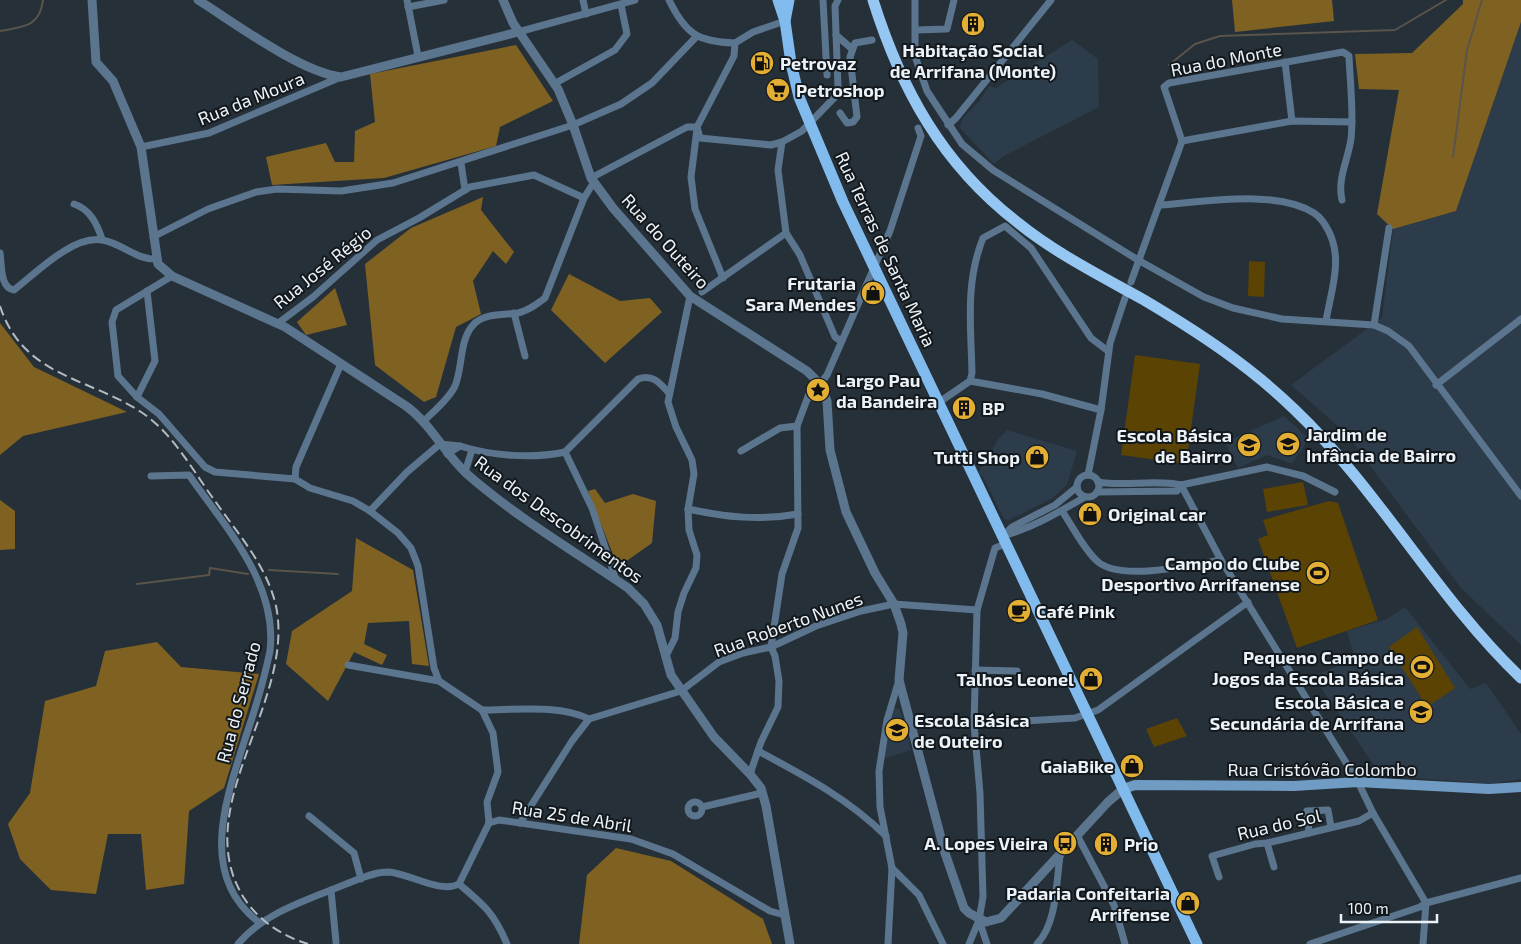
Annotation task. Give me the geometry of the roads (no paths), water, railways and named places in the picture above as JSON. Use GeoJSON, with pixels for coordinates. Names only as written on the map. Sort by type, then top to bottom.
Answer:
{"type":"FeatureCollection","features":[{"type":"Feature","properties":{"kind":"highway"},"geometry":{"type":"LineString","coordinates":[[873,0],[890,53],[920,112],[945,148],[976,185],[1017,223],[1048,244],[1222,349],[1268,384],[1326,440],[1349,466],[1427,570],[1484,640],[1521,678]]}},
{"type":"Feature","properties":{"kind":"highway"},"geometry":{"type":"LineString","coordinates":[[878,0],[890,44],[924,110],[979,182],[1013,212],[1051,241],[1175,313],[1224,346],[1276,386],[1329,436],[1486,636],[1521,672]]}},
{"type":"Feature","properties":{"kind":"main road"},"geometry":{"type":"LineString","coordinates":[[778,0],[785,21]]}},
{"type":"Feature","properties":{"kind":"main road"},"geometry":{"type":"LineString","coordinates":[[785,21],[789,0]]}},
{"type":"Feature","properties":{"kind":"main road","name":"Rua Terras de Santa Maria"},"geometry":{"type":"LineString","coordinates":[[785,21],[790,64],[808,122],[938,403],[1197,944]]}},
{"type":"Feature","properties":{"kind":"main road","name":"Rua Cristóvão Colombo"},"geometry":{"type":"LineString","coordinates":[[1124,789],[1135,785],[1294,786],[1358,782],[1488,789],[1521,787]]}},
{"type":"Feature","properties":{"kind":"street"},"geometry":{"type":"LineString","coordinates":[[0,253],[4,284],[9,289],[14,290],[72,244],[102,240],[145,259],[156,259],[141,147],[113,81],[96,62],[92,0]]}},
{"type":"Feature","properties":{"kind":"street"},"geometry":{"type":"LineString","coordinates":[[198,0],[302,64],[328,75],[341,77],[635,0]]}},
{"type":"Feature","properties":{"kind":"street"},"geometry":{"type":"LineString","coordinates":[[418,56],[408,4],[444,0]]}},
{"type":"Feature","properties":{"kind":"street","name":"Rua do Outeiro"},"geometry":{"type":"LineString","coordinates":[[503,0],[518,32],[554,84],[573,125],[592,180],[613,208],[690,296],[820,385]]}},
{"type":"Feature","properties":{"kind":"street"},"geometry":{"type":"LineString","coordinates":[[582,0],[586,14]]}},
{"type":"Feature","properties":{"kind":"street"},"geometry":{"type":"LineString","coordinates":[[669,0],[684,27],[697,36],[735,43],[753,32],[785,21]]}},
{"type":"Feature","properties":{"kind":"street"},"geometry":{"type":"LineString","coordinates":[[823,0],[827,75]]}},
{"type":"Feature","properties":{"kind":"street"},"geometry":{"type":"LineString","coordinates":[[697,127],[700,138],[771,145],[782,142],[802,131],[808,122],[826,107],[838,86],[834,6],[838,0]]}},
{"type":"Feature","properties":{"kind":"street"},"geometry":{"type":"LineString","coordinates":[[915,0],[916,56],[926,91],[962,144],[993,170],[1138,260],[1204,297],[1234,308],[1282,319],[1374,325],[1388,331],[1408,346],[1521,496]]}},
{"type":"Feature","properties":{"kind":"street"},"geometry":{"type":"LineString","coordinates":[[916,30],[947,29],[954,0]]}},
{"type":"Feature","properties":{"kind":"street"},"geometry":{"type":"LineString","coordinates":[[948,125],[956,118],[1050,0]]}},
{"type":"Feature","properties":{"kind":"street"},"geometry":{"type":"LineString","coordinates":[[554,84],[615,50],[627,34],[621,5]]}},
{"type":"Feature","properties":{"kind":"street"},"geometry":{"type":"LineString","coordinates":[[836,35],[851,48]]}},
{"type":"Feature","properties":{"kind":"street"},"geometry":{"type":"LineString","coordinates":[[154,237],[234,198],[277,189],[341,190],[394,183],[461,163],[573,125],[621,104],[652,83],[697,36]]}},
{"type":"Feature","properties":{"kind":"street"},"geometry":{"type":"LineString","coordinates":[[840,113],[847,123],[853,122],[857,116],[850,57],[851,48],[854,43],[872,40]]}},
{"type":"Feature","properties":{"kind":"street"},"geometry":{"type":"LineString","coordinates":[[723,278],[695,209],[691,177],[697,127],[734,56],[735,43]]}},
{"type":"Feature","properties":{"kind":"street","name":"Rua do Monte"},"geometry":{"type":"LineString","coordinates":[[1182,141],[1164,87],[1169,83],[1343,52],[1349,56],[1352,122]]}},
{"type":"Feature","properties":{"kind":"street"},"geometry":{"type":"LineString","coordinates":[[825,54],[837,53]]}},
{"type":"Feature","properties":{"kind":"street"},"geometry":{"type":"LineString","coordinates":[[1285,62],[1292,121]]}},
{"type":"Feature","properties":{"kind":"street","name":"Rua da Moura"},"geometry":{"type":"LineString","coordinates":[[141,147],[209,134],[341,77]]}},
{"type":"Feature","properties":{"kind":"street"},"geometry":{"type":"LineString","coordinates":[[1131,282],[1182,141],[1292,121],[1352,122],[1350,140],[1339,188],[1342,200]]}},
{"type":"Feature","properties":{"kind":"street"},"geometry":{"type":"LineString","coordinates":[[424,421],[454,389],[462,365],[466,336],[475,323],[501,313],[514,313],[534,306],[545,298],[592,180],[688,127],[697,127]]}},
{"type":"Feature","properties":{"kind":"street"},"geometry":{"type":"LineString","coordinates":[[750,774],[778,707],[779,681],[776,656],[771,648],[776,601],[782,574],[798,528],[797,426],[808,398],[827,375],[890,232],[922,136],[918,128]]}},
{"type":"Feature","properties":{"kind":"street"},"geometry":{"type":"LineString","coordinates":[[782,142],[778,170],[786,233],[800,255],[835,337],[841,341]]}},
{"type":"Feature","properties":{"kind":"street"},"geometry":{"type":"LineString","coordinates":[[461,163],[465,190]]}},
{"type":"Feature","properties":{"kind":"street","name":"Rua José Régio"},"geometry":{"type":"LineString","coordinates":[[277,324],[312,297],[377,240],[419,218],[465,190],[519,176],[534,175],[584,198]]}},
{"type":"Feature","properties":{"kind":"street"},"geometry":{"type":"LineString","coordinates":[[1160,205],[1251,200],[1291,203],[1316,214],[1329,230],[1336,254],[1326,321]]}},
{"type":"Feature","properties":{"kind":"street"},"geometry":{"type":"LineString","coordinates":[[74,204],[83,207],[91,216],[102,240]]}},
{"type":"Feature","properties":{"kind":"street"},"geometry":{"type":"LineString","coordinates":[[938,403],[970,381],[972,373],[969,293],[972,279],[984,238],[1005,226],[1031,248],[1091,338],[1108,351]]}},
{"type":"Feature","properties":{"kind":"street"},"geometry":{"type":"LineString","coordinates":[[1374,325],[1389,228]]}},
{"type":"Feature","properties":{"kind":"street"},"geometry":{"type":"LineString","coordinates":[[702,292],[786,233]]}},
{"type":"Feature","properties":{"kind":"street","name":"Rua dos Descobrimentos"},"geometry":{"type":"LineString","coordinates":[[156,259],[162,269],[172,276],[293,332],[406,406],[424,421],[447,454],[495,497],[616,580],[644,604],[657,625],[667,654],[671,675],[714,737],[750,774],[762,793]]}},
{"type":"Feature","properties":{"kind":"street"},"geometry":{"type":"LineString","coordinates":[[172,276],[116,310],[112,322],[118,376],[138,397],[159,414],[205,467],[215,472],[295,478],[310,488],[353,501],[370,511],[398,533],[411,548],[418,566],[434,668],[439,681]]}},
{"type":"Feature","properties":{"kind":"street"},"geometry":{"type":"LineString","coordinates":[[868,284],[879,277]]}},
{"type":"Feature","properties":{"kind":"street"},"geometry":{"type":"LineString","coordinates":[[138,397],[155,361],[147,291]]}},
{"type":"Feature","properties":{"kind":"street"},"geometry":{"type":"LineString","coordinates":[[667,654],[675,638],[678,612],[684,593],[696,568],[697,555],[689,530],[688,510],[694,474],[692,460],[668,402],[668,392],[677,365],[690,296]]}},
{"type":"Feature","properties":{"kind":"street"},"geometry":{"type":"LineString","coordinates":[[1088,475],[1101,410],[1108,351],[1125,298]]}},
{"type":"Feature","properties":{"kind":"street"},"geometry":{"type":"LineString","coordinates":[[514,313],[525,356]]}},
{"type":"Feature","properties":{"kind":"street"},"geometry":{"type":"LineString","coordinates":[[1436,385],[1521,319]]}},
{"type":"Feature","properties":{"kind":"street"},"geometry":{"type":"LineString","coordinates":[[295,478],[296,466],[341,364]]}},
{"type":"Feature","properties":{"kind":"street"},"geometry":{"type":"LineString","coordinates":[[370,511],[407,472],[440,444],[460,446],[483,453],[548,456],[565,452],[638,379],[646,376],[657,380],[668,392]]}},
{"type":"Feature","properties":{"kind":"street"},"geometry":{"type":"LineString","coordinates":[[970,381],[1042,394],[1101,410]]}},
{"type":"Feature","properties":{"kind":"street"},"geometry":{"type":"LineString","coordinates":[[808,398],[820,385]]}},
{"type":"Feature","properties":{"kind":"street"},"geometry":{"type":"LineString","coordinates":[[820,385],[827,401],[830,450],[846,512],[875,573],[894,604],[903,633],[899,680],[887,720],[879,771],[880,807],[892,868],[888,944]]}},
{"type":"Feature","properties":{"kind":"street"},"geometry":{"type":"LineString","coordinates":[[741,451],[780,428],[797,426]]}},
{"type":"Feature","properties":{"kind":"street"},"geometry":{"type":"LineString","coordinates":[[447,454],[460,446]]}},
{"type":"Feature","properties":{"kind":"street"},"geometry":{"type":"LineString","coordinates":[[465,472],[472,450]]}},
{"type":"Feature","properties":{"kind":"street"},"geometry":{"type":"LineString","coordinates":[[565,452],[592,508],[616,580]]}},
{"type":"Feature","properties":{"kind":"street"},"geometry":{"type":"LineString","coordinates":[[1004,540],[1012,527],[1056,505],[1077,487],[1079,480],[1088,475],[1094,477],[1098,482],[1112,484],[1171,483],[1181,485],[1267,468],[1303,476],[1335,492]]}},
{"type":"Feature","properties":{"kind":"street","name":"Rua do Serrado"},"geometry":{"type":"LineString","coordinates":[[151,476],[188,475],[246,558],[260,583],[269,611],[271,641],[268,660],[225,804],[220,832],[222,857],[229,882],[243,908],[260,923]]}},
{"type":"Feature","properties":{"kind":"street"},"geometry":{"type":"LineString","coordinates":[[1097,492],[1098,482]]}},
{"type":"Feature","properties":{"kind":"street"},"geometry":{"type":"LineString","coordinates":[[969,944],[980,920],[983,897],[980,794],[974,724],[977,610],[985,577],[995,548],[1018,532],[1097,492],[1177,491],[1181,485]]}},
{"type":"Feature","properties":{"kind":"street"},"geometry":{"type":"LineString","coordinates":[[1181,485],[1220,560],[1248,602],[1358,782],[1426,903],[1423,944]]}},
{"type":"Feature","properties":{"kind":"street"},"geometry":{"type":"LineString","coordinates":[[1077,487],[1085,497]]}},
{"type":"Feature","properties":{"kind":"street"},"geometry":{"type":"LineString","coordinates":[[688,510],[725,517],[761,519],[798,514]]}},
{"type":"Feature","properties":{"kind":"street"},"geometry":{"type":"LineString","coordinates":[[1062,511],[1097,562],[1107,567],[1139,572],[1220,560]]}},
{"type":"Feature","properties":{"kind":"street"},"geometry":{"type":"LineString","coordinates":[[909,721],[922,719],[974,724],[1076,718],[1088,715],[1098,710],[1248,602]]}},
{"type":"Feature","properties":{"kind":"street","name":"Rua Roberto Nunes"},"geometry":{"type":"LineString","coordinates":[[589,719],[681,691],[718,662],[743,653],[771,648],[816,626],[861,611],[894,604],[977,610]]}},
{"type":"Feature","properties":{"kind":"street"},"geometry":{"type":"LineString","coordinates":[[348,666],[439,681],[482,710],[493,733],[498,772],[487,802],[489,824],[459,884]]}},
{"type":"Feature","properties":{"kind":"street"},"geometry":{"type":"LineString","coordinates":[[975,670],[1017,671]]}},
{"type":"Feature","properties":{"kind":"street"},"geometry":{"type":"LineString","coordinates":[[899,680],[960,901],[969,913],[980,920],[994,921],[1008,913],[1108,802],[1124,789]]}},
{"type":"Feature","properties":{"kind":"street"},"geometry":{"type":"LineString","coordinates":[[482,710],[555,711],[579,714],[589,719],[585,727],[572,741],[520,823]]}},
{"type":"Feature","properties":{"kind":"street"},"geometry":{"type":"LineString","coordinates":[[758,751],[830,790],[864,815],[886,836]]}},
{"type":"Feature","properties":{"kind":"street"},"geometry":{"type":"LineString","coordinates":[[702,807],[762,793],[790,944]]}},
{"type":"Feature","properties":{"kind":"street"},"geometry":{"type":"LineString","coordinates":[[1309,832],[1307,811],[1328,810],[1332,827]]}},
{"type":"Feature","properties":{"kind":"street","name":"Rua do Sol"},"geometry":{"type":"LineString","coordinates":[[1219,877],[1212,856],[1255,844],[1267,843],[1359,821],[1374,813]]}},
{"type":"Feature","properties":{"kind":"street"},"geometry":{"type":"LineString","coordinates":[[309,816],[354,853],[361,879]]}},
{"type":"Feature","properties":{"kind":"street","name":"Rua 25 de Abril"},"geometry":{"type":"LineString","coordinates":[[489,824],[499,820],[631,839],[665,851],[770,911],[784,915]]}},
{"type":"Feature","properties":{"kind":"street"},"geometry":{"type":"LineString","coordinates":[[1078,836],[1114,905],[1125,944]]}},
{"type":"Feature","properties":{"kind":"street"},"geometry":{"type":"LineString","coordinates":[[1267,843],[1274,867]]}},
{"type":"Feature","properties":{"kind":"street"},"geometry":{"type":"LineString","coordinates":[[1037,944],[1045,935],[1054,904],[1060,856]]}},
{"type":"Feature","properties":{"kind":"street"},"geometry":{"type":"LineString","coordinates":[[892,868],[919,896],[943,944]]}},
{"type":"Feature","properties":{"kind":"street"},"geometry":{"type":"LineString","coordinates":[[238,944],[260,923],[303,901],[361,879],[388,872],[445,887],[459,884]]}},
{"type":"Feature","properties":{"kind":"street"},"geometry":{"type":"LineString","coordinates":[[1310,944],[1420,907],[1426,903],[1521,878]]}},
{"type":"Feature","properties":{"kind":"street"},"geometry":{"type":"LineString","coordinates":[[459,884],[485,905],[498,922],[507,944]]}},
{"type":"Feature","properties":{"kind":"street"},"geometry":{"type":"LineString","coordinates":[[331,890],[336,942]]}},
{"type":"Feature","properties":{"kind":"street"},"geometry":{"type":"LineString","coordinates":[[980,920],[987,944]]}},
{"type":"Feature","properties":{"kind":"waterway"},"geometry":{"type":"LineString","coordinates":[[0,31],[23,27],[34,21],[38,16],[43,0]]}},
{"type":"Feature","properties":{"kind":"waterway"},"geometry":{"type":"LineString","coordinates":[[1169,65],[1195,44],[1220,36],[1395,30],[1446,0]]}},
{"type":"Feature","properties":{"kind":"waterway"},"geometry":{"type":"LineString","coordinates":[[1453,157],[1467,50],[1482,0]]}},
{"type":"Feature","properties":{"kind":"waterway"},"geometry":{"type":"LineString","coordinates":[[137,584],[209,575],[210,568],[248,574]]}},
{"type":"Feature","properties":{"kind":"waterway"},"geometry":{"type":"LineString","coordinates":[[269,570],[338,574]]}},
{"type":"Feature","properties":{"kind":"railway"},"geometry":{"type":"LineString","coordinates":[[0,306],[10,330],[24,348],[41,362],[121,400],[141,412],[173,441],[242,538],[266,577],[276,606],[278,642],[271,679],[260,717],[234,791],[228,828],[230,864],[244,898],[257,914],[280,932],[308,944]]}},
{"type":"Feature","properties":{"kind":"place","name":"Habitação Social de Arrifana (Monte)"},"geometry":{"type":"Point","coordinates":[973,24]}},
{"type":"Feature","properties":{"kind":"place","name":"Petrovaz"},"geometry":{"type":"Point","coordinates":[762,63]}},
{"type":"Feature","properties":{"kind":"place","name":"Petroshop"},"geometry":{"type":"Point","coordinates":[778,90]}},
{"type":"Feature","properties":{"kind":"place","name":"Frutaria Sara Mendes"},"geometry":{"type":"Point","coordinates":[873,293]}},
{"type":"Feature","properties":{"kind":"place","name":"Largo Pau da Bandeira"},"geometry":{"type":"Point","coordinates":[818,390]}},
{"type":"Feature","properties":{"kind":"place","name":"BP"},"geometry":{"type":"Point","coordinates":[964,408]}},
{"type":"Feature","properties":{"kind":"place","name":"Jardim de Infância de Bairro"},"geometry":{"type":"Point","coordinates":[1288,444]}},
{"type":"Feature","properties":{"kind":"place","name":"Escola Básica de Bairro"},"geometry":{"type":"Point","coordinates":[1249,445]}},
{"type":"Feature","properties":{"kind":"place","name":"Tutti Shop"},"geometry":{"type":"Point","coordinates":[1037,457]}},
{"type":"Feature","properties":{"kind":"place","name":"Original car"},"geometry":{"type":"Point","coordinates":[1090,514]}},
{"type":"Feature","properties":{"kind":"place","name":"Campo do Clube Desportivo Arrifanense"},"geometry":{"type":"Point","coordinates":[1318,573]}},
{"type":"Feature","properties":{"kind":"place","name":"Café Pink"},"geometry":{"type":"Point","coordinates":[1019,611]}},
{"type":"Feature","properties":{"kind":"place","name":"Pequeno Campo de Jogos da Escola Básica"},"geometry":{"type":"Point","coordinates":[1422,667]}},
{"type":"Feature","properties":{"kind":"place","name":"Talhos Leonel"},"geometry":{"type":"Point","coordinates":[1091,679]}},
{"type":"Feature","properties":{"kind":"place","name":"Escola Básica e Secundária de Arrifana"},"geometry":{"type":"Point","coordinates":[1421,712]}},
{"type":"Feature","properties":{"kind":"place","name":"Escola Básica de Outeiro"},"geometry":{"type":"Point","coordinates":[897,730]}},
{"type":"Feature","properties":{"kind":"place","name":"GaiaBike"},"geometry":{"type":"Point","coordinates":[1132,766]}},
{"type":"Feature","properties":{"kind":"place","name":"A. Lopes Vieira"},"geometry":{"type":"Point","coordinates":[1065,843]}},
{"type":"Feature","properties":{"kind":"place","name":"Prio"},"geometry":{"type":"Point","coordinates":[1106,844]}},
{"type":"Feature","properties":{"kind":"place","name":"Padaria Confeitaria Arrifense"},"geometry":{"type":"Point","coordinates":[1188,903]}}]}
